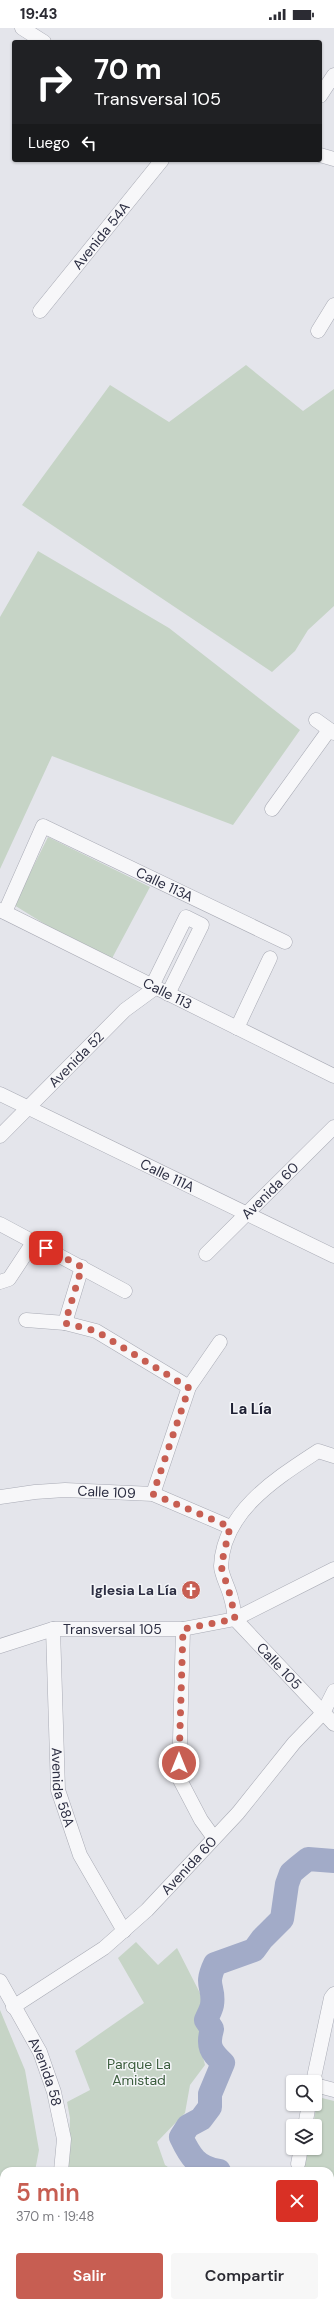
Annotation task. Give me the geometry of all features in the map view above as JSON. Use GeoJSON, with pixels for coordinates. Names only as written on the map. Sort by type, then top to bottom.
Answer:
{"type":"FeatureCollection","features":[{"type":"Feature","properties":{"kind":"street"},"geometry":{"type":"LineString","coordinates":[[22,28],[41,40]]}},
{"type":"Feature","properties":{"kind":"street"},"geometry":{"type":"LineString","coordinates":[[322,93],[334,75]]}},
{"type":"Feature","properties":{"kind":"street"},"geometry":{"type":"LineString","coordinates":[[322,156],[334,159]]}},
{"type":"Feature","properties":{"kind":"street","name":"Avenida 54A"},"geometry":{"type":"LineString","coordinates":[[40,311],[160,162]]}},
{"type":"Feature","properties":{"kind":"street"},"geometry":{"type":"LineString","coordinates":[[318,331],[334,305]]}},
{"type":"Feature","properties":{"kind":"street"},"geometry":{"type":"LineString","coordinates":[[272,809],[332,732],[316,720]]}},
{"type":"Feature","properties":{"kind":"street","name":"Calle 113A"},"geometry":{"type":"LineString","coordinates":[[2,911],[43,826],[285,942]]}},
{"type":"Feature","properties":{"kind":"street","name":"Calle 113"},"geometry":{"type":"LineString","coordinates":[[2,911],[334,1076]]}},
{"type":"Feature","properties":{"kind":"street"},"geometry":{"type":"LineString","coordinates":[[237,1028],[270,958]]}},
{"type":"Feature","properties":{"kind":"street","name":"Avenida 52"},"geometry":{"type":"LineString","coordinates":[[0,1136],[125,1010],[158,989]]}},
{"type":"Feature","properties":{"kind":"street","name":"Calle 111A"},"geometry":{"type":"LineString","coordinates":[[0,1094],[334,1256]]}},
{"type":"Feature","properties":{"kind":"street","name":"Avenida 60"},"geometry":{"type":"LineString","coordinates":[[206,1254],[334,1127]]}},
{"type":"Feature","properties":{"kind":"street"},"geometry":{"type":"LineString","coordinates":[[0,1224],[125,1291]]}},
{"type":"Feature","properties":{"kind":"street"},"geometry":{"type":"LineString","coordinates":[[0,1282],[9,1279],[34,1241]]}},
{"type":"Feature","properties":{"kind":"street"},"geometry":{"type":"LineString","coordinates":[[65,1323],[82,1267]]}},
{"type":"Feature","properties":{"kind":"street"},"geometry":{"type":"LineString","coordinates":[[26,1320],[65,1323],[96,1331],[189,1388]]}},
{"type":"Feature","properties":{"kind":"street"},"geometry":{"type":"LineString","coordinates":[[153,1494],[189,1388],[220,1342]]}},
{"type":"Feature","properties":{"kind":"street"},"geometry":{"type":"LineString","coordinates":[[235,1619],[231,1598],[221,1566],[230,1527],[248,1506],[279,1477],[318,1451],[334,1456]]}},
{"type":"Feature","properties":{"kind":"street","name":"Calle 109"},"geometry":{"type":"LineString","coordinates":[[0,1497],[35,1492],[65,1490],[153,1494],[230,1527]]}},
{"type":"Feature","properties":{"kind":"street","name":"Transversal 105"},"geometry":{"type":"LineString","coordinates":[[0,1646],[54,1629],[183,1629],[235,1619],[334,1569]]}},
{"type":"Feature","properties":{"kind":"street","name":"Calle 105"},"geometry":{"type":"LineString","coordinates":[[235,1619],[328,1711],[334,1724]]}},
{"type":"Feature","properties":{"kind":"street","name":"Avenida 58A"},"geometry":{"type":"LineString","coordinates":[[54,1629],[58,1790],[80,1855],[124,1931]]}},
{"type":"Feature","properties":{"kind":"street"},"geometry":{"type":"LineString","coordinates":[[183,1629],[179,1778],[201,1820],[214,1838]]}},
{"type":"Feature","properties":{"kind":"street","name":"Avenida 60"},"geometry":{"type":"LineString","coordinates":[[13,2007],[104,1948],[172,1885],[238,1813],[294,1742],[328,1711],[334,1691]]}},
{"type":"Feature","properties":{"kind":"street","name":"Avenida 58"},"geometry":{"type":"LineString","coordinates":[[0,1981],[13,2007],[40,2052],[54,2092],[64,2139],[61,2167]]}},
{"type":"Feature","properties":{"kind":"street"},"geometry":{"type":"LineString","coordinates":[[314,2075],[331,1998],[334,1994]]}},
{"type":"Feature","properties":{"kind":"street"},"geometry":{"type":"LineString","coordinates":[[322,2087],[334,2090]]}},
{"type":"Feature","properties":{"kind":"street"},"geometry":{"type":"LineString","coordinates":[[298,2164],[300,2155]]}},
{"type":"Feature","properties":{"kind":"green space"},"geometry":{"type":"Polygon","coordinates":[[[246,365],[303,411],[334,389],[334,606],[308,630],[295,651],[272,672],[22,505],[110,385],[169,422],[246,365]]]}},
{"type":"Feature","properties":{"kind":"green space"},"geometry":{"type":"Polygon","coordinates":[[[38,551],[169,628],[300,730],[233,825],[52,756],[0,869],[0,617],[38,551]]]}},
{"type":"Feature","properties":{"kind":"green space"},"geometry":{"type":"Polygon","coordinates":[[[48,837],[150,887],[109,964],[14,905],[48,837]]]}},
{"type":"Feature","properties":{"kind":"green space","name":"Parque La Amistad"},"geometry":{"type":"Polygon","coordinates":[[[136,1942],[158,1965],[177,1948],[203,1999],[199,2041],[205,2065],[190,2085],[185,2113],[157,2142],[165,2165],[168,2167],[68,2167],[70,2118],[67,2102],[90,2090],[75,2051],[144,2003],[118,1958],[136,1942]]]}},
{"type":"Feature","properties":{"kind":"green space"},"geometry":{"type":"Polygon","coordinates":[[[0,2010],[25,2070],[39,2150],[36,2167],[0,2167],[0,2010]]]}},
{"type":"Feature","properties":{"kind":"green space"},"geometry":{"type":"Polygon","coordinates":[[[322,2098],[334,2101],[334,2167],[304,2167],[306,2155],[322,2155],[322,2119],[314,2119],[316,2111],[322,2111],[322,2098]]]}},
{"type":"Feature","properties":{"kind":"waterway"},"geometry":{"type":"LineString","coordinates":[[205,2167],[195,2160],[181,2137],[188,2126],[201,2119],[210,2107],[210,2094],[223,2063],[211,2048],[210,2040],[212,2029],[206,2020],[213,1999],[210,1977],[215,1964],[254,1950],[262,1939],[282,1919],[287,1884],[291,1873],[308,1859],[334,1861]]}},
{"type":"Feature","properties":{"kind":"place","name":"Iglesia La Lía"},"geometry":{"type":"Point","coordinates":[191,1590]}},
{"type":"Feature","properties":{"kind":"district","name":"La Lía"},"geometry":{"type":"Point","coordinates":[251,1409]}},
{"type":"Feature","properties":{"kind":"route"},"geometry":{"type":"LineString","coordinates":[[46,1248],[82,1267],[68,1308],[65,1323],[96,1331],[189,1388],[153,1494],[230,1527],[221,1566],[231,1598],[235,1619],[183,1629],[180,1673],[179,1763]]}}]}
